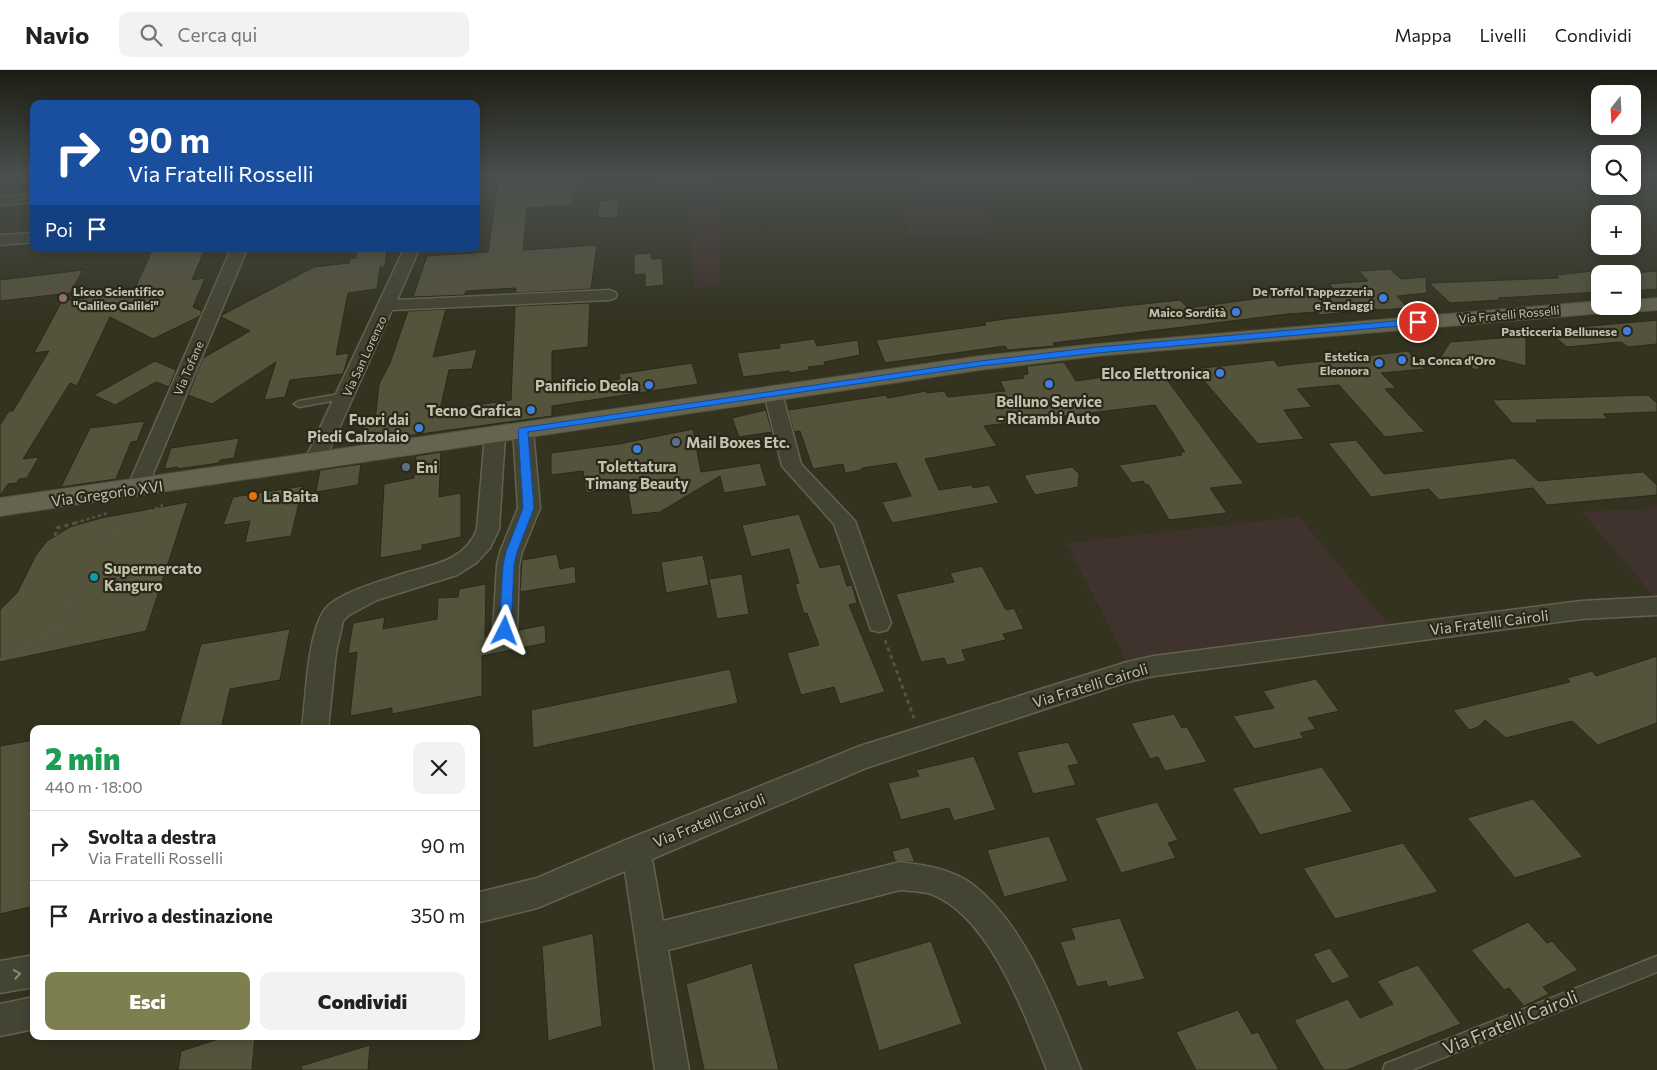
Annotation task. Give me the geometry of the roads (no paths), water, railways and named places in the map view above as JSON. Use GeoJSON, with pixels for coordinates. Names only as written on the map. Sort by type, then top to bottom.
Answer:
{"type":"FeatureCollection","features":[{"type":"Feature","properties":{"kind":"main road"},"geometry":{"type":"LineString","coordinates":[[1641,305],[1657,304]]}},
{"type":"Feature","properties":{"kind":"main road","name":"Via Fratelli Rosselli"},"geometry":{"type":"LineString","coordinates":[[314,462],[980,363],[1097,350],[1591,308]]}},
{"type":"Feature","properties":{"kind":"main road","name":"Via Gregorio XVI"},"geometry":{"type":"LineString","coordinates":[[0,507],[314,462]]}},
{"type":"Feature","properties":{"kind":"street"},"geometry":{"type":"LineString","coordinates":[[0,240],[30,236]]}},
{"type":"Feature","properties":{"kind":"street","name":"Via Tofane"},"geometry":{"type":"LineString","coordinates":[[137,488],[238,252]]}},
{"type":"Feature","properties":{"kind":"street","name":"Via San Lorenzo"},"geometry":{"type":"LineString","coordinates":[[314,462],[410,252]]}},
{"type":"Feature","properties":{"kind":"street"},"geometry":{"type":"LineString","coordinates":[[387,305],[609,294]]}},
{"type":"Feature","properties":{"kind":"street"},"geometry":{"type":"LineString","coordinates":[[773,393],[792,466],[844,521],[879,623]]}},
{"type":"Feature","properties":{"kind":"street"},"geometry":{"type":"LineString","coordinates":[[505,631],[508,565],[511,552],[529,508],[523,430]]}},
{"type":"Feature","properties":{"kind":"street"},"geometry":{"type":"LineString","coordinates":[[316,725],[330,623],[340,608],[356,599],[449,569],[461,563],[480,548],[488,529],[495,435]]}},
{"type":"Feature","properties":{"kind":"street","name":"Via Fratelli Cairoli"},"geometry":{"type":"LineString","coordinates":[[480,907],[536,893],[860,758],[1114,676],[1154,666],[1581,610],[1657,606]]}},
{"type":"Feature","properties":{"kind":"street","name":"Via Fratelli Cairoli"},"geometry":{"type":"LineString","coordinates":[[636,850],[672,1070]]}},
{"type":"Feature","properties":{"kind":"street"},"geometry":{"type":"LineString","coordinates":[[651,939],[900,876],[924,877],[952,888],[963,895],[998,933],[1019,969],[1064,1070]]}},
{"type":"Feature","properties":{"kind":"street"},"geometry":{"type":"LineString","coordinates":[[0,977],[30,972]]}},
{"type":"Feature","properties":{"kind":"street"},"geometry":{"type":"LineString","coordinates":[[0,1020],[30,1014]]}},
{"type":"Feature","properties":{"kind":"lane"},"geometry":{"type":"LineString","coordinates":[[299,404],[345,396]]}},
{"type":"Feature","properties":{"kind":"lane","name":"Via Fratelli Cairoli"},"geometry":{"type":"LineString","coordinates":[[1390,1070],[1657,964]]}},
{"type":"Feature","properties":{"kind":"place","name":"Liceo Scientifico \"Galileo Galilei\""},"geometry":{"type":"Point","coordinates":[63,298]}},
{"type":"Feature","properties":{"kind":"place","name":"De Toffol Tappezzeria e Tendaggi"},"geometry":{"type":"Point","coordinates":[1383,298]}},
{"type":"Feature","properties":{"kind":"place","name":"Maico Sordità"},"geometry":{"type":"Point","coordinates":[1236,312]}},
{"type":"Feature","properties":{"kind":"place","name":"Pasticceria Bellunese"},"geometry":{"type":"Point","coordinates":[1627,331]}},
{"type":"Feature","properties":{"kind":"place","name":"La Conca d'Oro"},"geometry":{"type":"Point","coordinates":[1402,360]}},
{"type":"Feature","properties":{"kind":"place","name":"Estetica Eleonora"},"geometry":{"type":"Point","coordinates":[1379,363]}},
{"type":"Feature","properties":{"kind":"place","name":"Elco Elettronica"},"geometry":{"type":"Point","coordinates":[1220,373]}},
{"type":"Feature","properties":{"kind":"place","name":"Belluno Service - Ricambi Auto"},"geometry":{"type":"Point","coordinates":[1049,384]}},
{"type":"Feature","properties":{"kind":"place","name":"Panificio Deola"},"geometry":{"type":"Point","coordinates":[649,385]}},
{"type":"Feature","properties":{"kind":"place","name":"Tecno Grafica"},"geometry":{"type":"Point","coordinates":[531,410]}},
{"type":"Feature","properties":{"kind":"place","name":"Fuori dai Piedi Calzolaio"},"geometry":{"type":"Point","coordinates":[419,428]}},
{"type":"Feature","properties":{"kind":"place","name":"Mail Boxes Etc."},"geometry":{"type":"Point","coordinates":[676,442]}},
{"type":"Feature","properties":{"kind":"place","name":"Tolettatura Timang Beauty"},"geometry":{"type":"Point","coordinates":[637,449]}},
{"type":"Feature","properties":{"kind":"place","name":"Eni"},"geometry":{"type":"Point","coordinates":[406,467]}},
{"type":"Feature","properties":{"kind":"place","name":"La Baita"},"geometry":{"type":"Point","coordinates":[253,496]}},
{"type":"Feature","properties":{"kind":"place","name":"Supermercato Kanguro"},"geometry":{"type":"Point","coordinates":[94,577]}}]}
